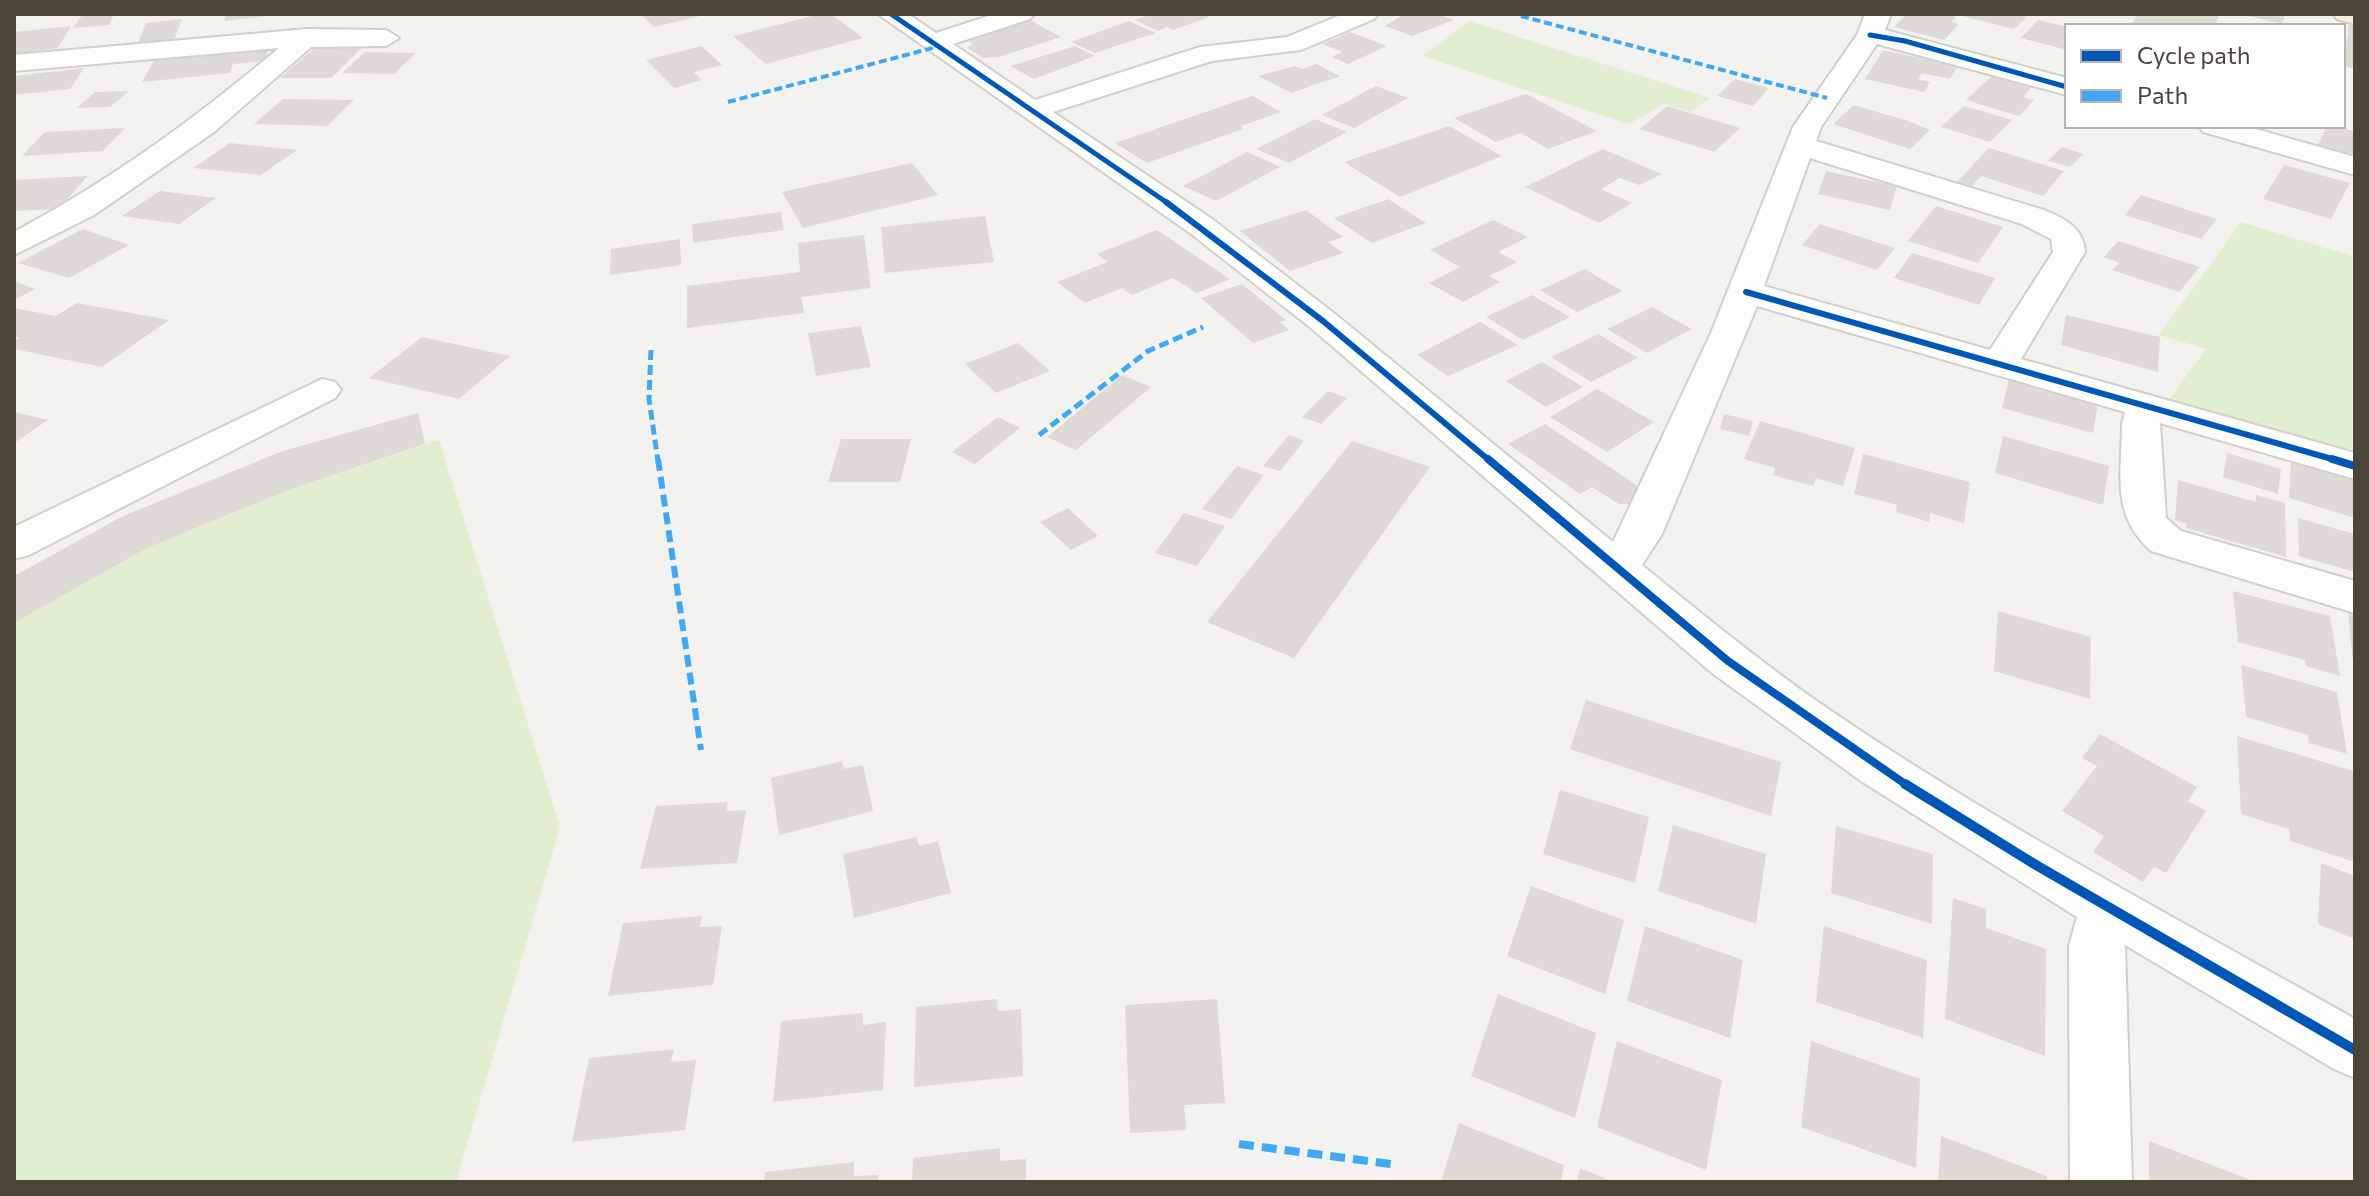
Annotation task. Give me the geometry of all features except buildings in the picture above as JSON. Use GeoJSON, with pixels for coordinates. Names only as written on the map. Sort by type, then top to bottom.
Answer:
{"type":"FeatureCollection","features":[{"type":"Feature","properties":{"kind":"main road"},"geometry":{"type":"LineString","coordinates":[[2346,14],[2355,16]]}},
{"type":"Feature","properties":{"kind":"street"},"geometry":{"type":"LineString","coordinates":[[891,14],[1191,218],[1323,321],[1728,661],[1844,746],[2106,907],[2355,1050]]}},
{"type":"Feature","properties":{"kind":"street"},"geometry":{"type":"LineString","coordinates":[[934,42],[1021,14]]}},
{"type":"Feature","properties":{"kind":"street"},"geometry":{"type":"LineString","coordinates":[[1034,109],[1209,53],[1286,46],[1365,14]]}},
{"type":"Feature","properties":{"kind":"street"},"geometry":{"type":"LineString","coordinates":[[1617,568],[1641,534],[1746,292],[1812,120],[1874,24],[1905,41],[2065,86]]}},
{"type":"Feature","properties":{"kind":"street"},"geometry":{"type":"LineString","coordinates":[[14,63],[307,37],[386,38]]}},
{"type":"Feature","properties":{"kind":"street"},"geometry":{"type":"LineString","coordinates":[[14,245],[83,208],[204,126],[307,37]]}},
{"type":"Feature","properties":{"kind":"street"},"geometry":{"type":"LineString","coordinates":[[2220,128],[2355,166]]}},
{"type":"Feature","properties":{"kind":"street"},"geometry":{"type":"LineString","coordinates":[[1801,146],[2033,217],[2062,232],[2068,239],[2069,252],[2000,363]]}},
{"type":"Feature","properties":{"kind":"street"},"geometry":{"type":"LineString","coordinates":[[1746,292],[2355,466]]}},
{"type":"Feature","properties":{"kind":"street"},"geometry":{"type":"LineString","coordinates":[[14,545],[322,390]]}},
{"type":"Feature","properties":{"kind":"street"},"geometry":{"type":"LineString","coordinates":[[2146,405],[2141,423],[2143,512],[2148,525],[2166,541],[2355,597]]}},
{"type":"Feature","properties":{"kind":"street"},"geometry":{"type":"LineString","coordinates":[[2101,1182],[2097,946],[2106,907]]}},
{"type":"Feature","properties":{"kind":"green space"},"geometry":{"type":"Polygon","coordinates":[[[1469,21],[1710,98],[1691,112],[1664,104],[1629,124],[1422,56],[1469,21]]]}},
{"type":"Feature","properties":{"kind":"green space"},"geometry":{"type":"Polygon","coordinates":[[[2241,222],[2355,257],[2355,452],[2168,401],[2206,349],[2159,335],[2241,222]]]}},
{"type":"Feature","properties":{"kind":"green space"},"geometry":{"type":"Polygon","coordinates":[[[439,440],[560,827],[456,1182],[14,1182],[14,623],[147,548],[291,489],[439,440]]]}},
{"type":"Feature","properties":{"kind":"marked path"},"geometry":{"type":"LineString","coordinates":[[1521,16],[1827,98]]}},
{"type":"Feature","properties":{"kind":"marked path"},"geometry":{"type":"LineString","coordinates":[[728,102],[940,46]]}},
{"type":"Feature","properties":{"kind":"marked path"},"geometry":{"type":"LineString","coordinates":[[1039,435],[1148,351],[1203,327]]}},
{"type":"Feature","properties":{"kind":"marked path"},"geometry":{"type":"LineString","coordinates":[[651,350],[649,399],[701,750]]}},
{"type":"Feature","properties":{"kind":"marked path"},"geometry":{"type":"LineString","coordinates":[[1239,1144],[1398,1165]]}},
{"type":"Feature","properties":{"kind":"cycle path"},"geometry":{"type":"LineString","coordinates":[[891,14],[1201,226],[1323,321],[1728,661],[1803,716],[2036,865],[2355,1050]]}},
{"type":"Feature","properties":{"kind":"cycle path"},"geometry":{"type":"LineString","coordinates":[[1870,35],[1905,41],[2065,86]]}},
{"type":"Feature","properties":{"kind":"cycle path"},"geometry":{"type":"LineString","coordinates":[[1746,292],[2355,466]]}}]}
